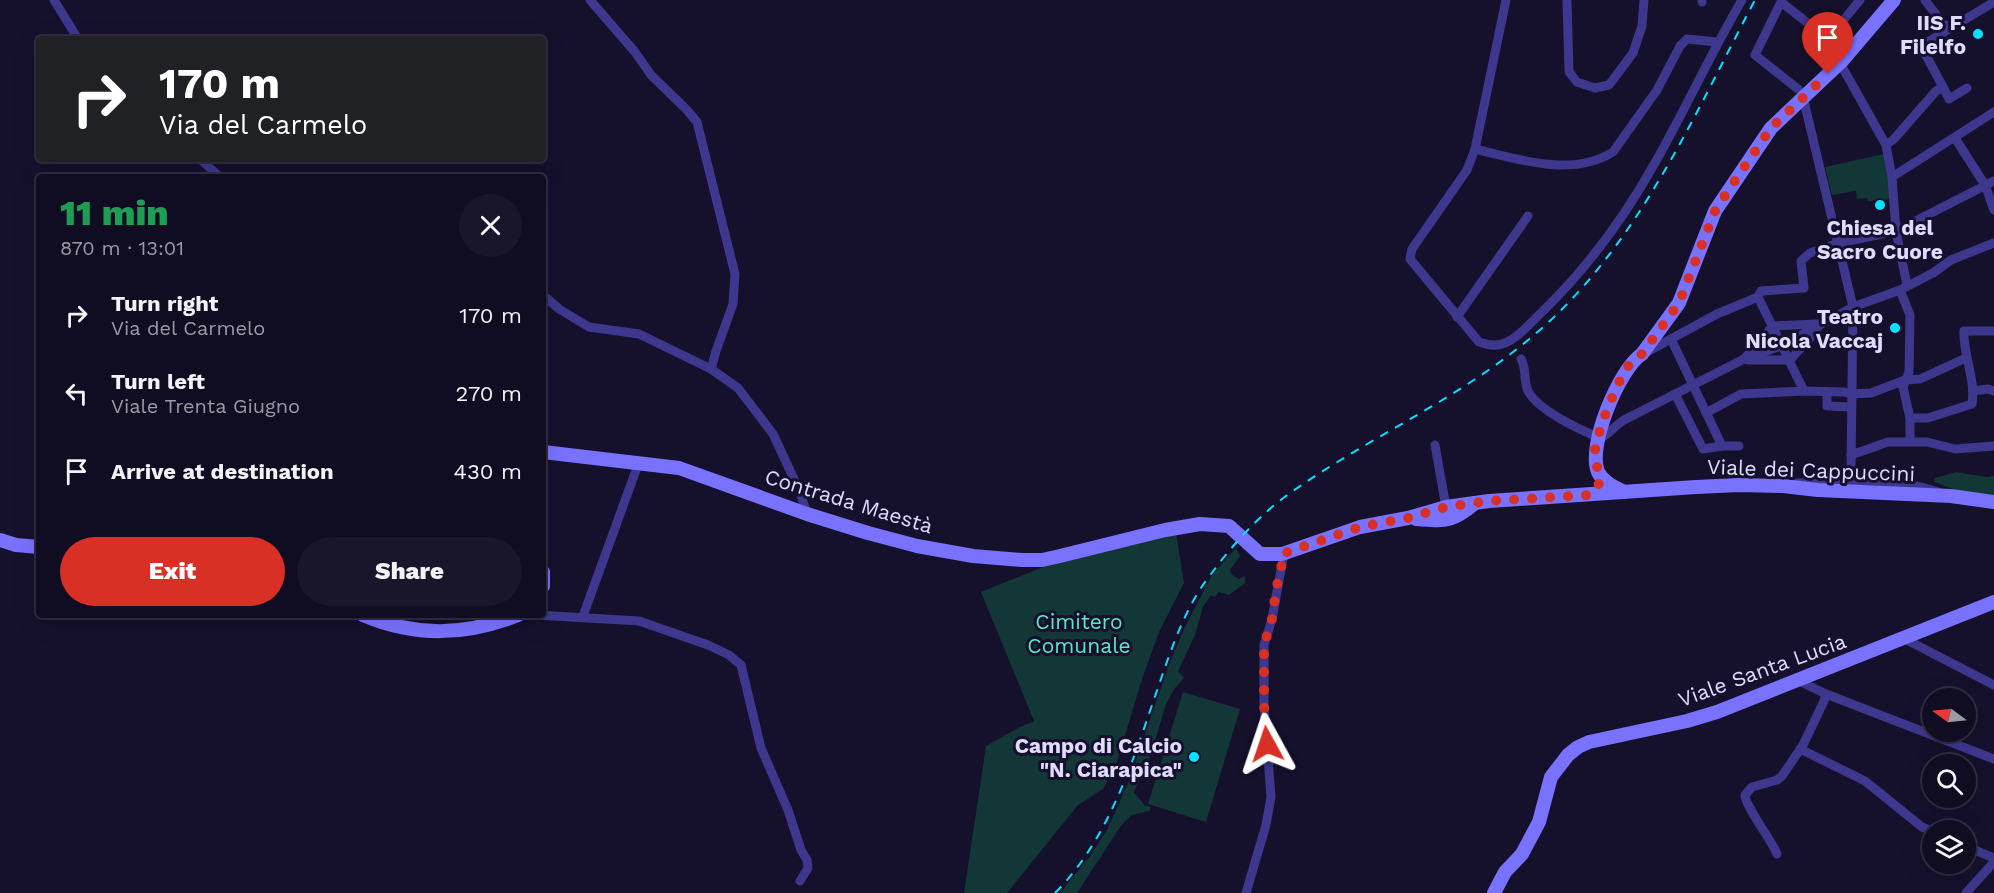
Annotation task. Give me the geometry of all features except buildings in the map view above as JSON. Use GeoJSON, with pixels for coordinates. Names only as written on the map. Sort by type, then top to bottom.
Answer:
{"type":"FeatureCollection","features":[{"type":"Feature","properties":{"kind":"street"},"geometry":{"type":"LineString","coordinates":[[54,0],[76,36]]}},
{"type":"Feature","properties":{"kind":"street"},"geometry":{"type":"LineString","coordinates":[[590,0],[635,52],[651,75],[697,122],[735,274],[733,304],[711,369]]}},
{"type":"Feature","properties":{"kind":"street"},"geometry":{"type":"LineString","coordinates":[[1506,0],[1475,149],[1467,170],[1412,249],[1410,259],[1479,342],[1490,345],[1502,344],[1520,333],[1562,292],[1631,204],[1656,162],[1717,42],[1742,0]]}},
{"type":"Feature","properties":{"kind":"street"},"geometry":{"type":"LineString","coordinates":[[1567,0],[1569,72],[1577,82],[1595,88],[1609,85],[1633,52],[1642,26],[1644,0]]}},
{"type":"Feature","properties":{"kind":"street"},"geometry":{"type":"LineString","coordinates":[[1850,474],[1853,306],[1839,243],[1800,93],[1755,55],[1781,2],[1828,39],[1860,0]]}},
{"type":"Feature","properties":{"kind":"street"},"geometry":{"type":"LineString","coordinates":[[1642,354],[1679,303],[1715,211],[1771,128],[1800,93],[1840,63],[1894,0]]}},
{"type":"Feature","properties":{"kind":"street"},"geometry":{"type":"LineString","coordinates":[[1925,0],[1938,20],[1944,25],[1953,26]]}},
{"type":"Feature","properties":{"kind":"street"},"geometry":{"type":"LineString","coordinates":[[1967,88],[1949,99],[1921,46],[1994,2]]}},
{"type":"Feature","properties":{"kind":"street"},"geometry":{"type":"LineString","coordinates":[[1475,149],[1556,166],[1602,158],[1613,152],[1657,90],[1680,46],[1687,39],[1717,42]]}},
{"type":"Feature","properties":{"kind":"street"},"geometry":{"type":"LineString","coordinates":[[1840,63],[1886,145],[1892,177],[1903,288],[1910,315],[1909,372],[1903,387],[1910,418],[1910,441]]}},
{"type":"Feature","properties":{"kind":"street"},"geometry":{"type":"LineString","coordinates":[[1886,145],[1942,87]]}},
{"type":"Feature","properties":{"kind":"street"},"geometry":{"type":"LineString","coordinates":[[1892,177],[1994,112]]}},
{"type":"Feature","properties":{"kind":"street"},"geometry":{"type":"LineString","coordinates":[[1955,138],[1989,183],[1994,210]]}},
{"type":"Feature","properties":{"kind":"street"},"geometry":{"type":"LineString","coordinates":[[203,162],[217,174]]}},
{"type":"Feature","properties":{"kind":"street"},"geometry":{"type":"LineString","coordinates":[[1626,492],[1601,478],[1596,464],[1597,439],[1625,371],[1634,359],[1717,314],[1758,297],[1761,291],[1804,288],[1801,261],[1810,253],[1839,243],[1896,231],[1989,183]]}},
{"type":"Feature","properties":{"kind":"street"},"geometry":{"type":"LineString","coordinates":[[1457,317],[1528,216]]}},
{"type":"Feature","properties":{"kind":"street"},"geometry":{"type":"LineString","coordinates":[[1521,359],[1524,364],[1527,389],[1537,402],[1597,439],[1605,437],[1613,427],[1624,420],[1742,360],[1783,345],[1853,306],[1903,288],[1933,273],[1951,260],[1994,243]]}},
{"type":"Feature","properties":{"kind":"street"},"geometry":{"type":"LineString","coordinates":[[1758,297],[1804,391]]}},
{"type":"Feature","properties":{"kind":"street"},"geometry":{"type":"LineString","coordinates":[[546,298],[559,309],[590,327],[639,334],[711,369],[738,388],[773,434],[800,492],[807,514]]}},
{"type":"Feature","properties":{"kind":"street"},"geometry":{"type":"LineString","coordinates":[[1742,360],[1773,326],[1823,324]]}},
{"type":"Feature","properties":{"kind":"street"},"geometry":{"type":"LineString","coordinates":[[1742,360],[1790,360],[1823,324]]}},
{"type":"Feature","properties":{"kind":"street"},"geometry":{"type":"LineString","coordinates":[[1910,418],[1928,418],[1972,404],[1973,391],[1966,358],[1964,331],[1994,331]]}},
{"type":"Feature","properties":{"kind":"street"},"geometry":{"type":"LineString","coordinates":[[1671,339],[1722,446]]}},
{"type":"Feature","properties":{"kind":"street"},"geometry":{"type":"LineString","coordinates":[[1706,413],[1741,394],[1804,391],[1871,393],[1905,380],[1920,379],[1966,358]]}},
{"type":"Feature","properties":{"kind":"street"},"geometry":{"type":"LineString","coordinates":[[1973,391],[1988,389],[1994,391]]}},
{"type":"Feature","properties":{"kind":"street"},"geometry":{"type":"LineString","coordinates":[[1827,392],[1827,406],[1851,407]]}},
{"type":"Feature","properties":{"kind":"street"},"geometry":{"type":"LineString","coordinates":[[1675,394],[1703,449],[1739,446]]}},
{"type":"Feature","properties":{"kind":"street"},"geometry":{"type":"LineString","coordinates":[[1851,455],[1888,442],[1910,441],[1955,449],[1994,446]]}},
{"type":"Feature","properties":{"kind":"street"},"geometry":{"type":"LineString","coordinates":[[1435,445],[1446,507]]}},
{"type":"Feature","properties":{"kind":"street","name":"Contrada Maestà"},"geometry":{"type":"LineString","coordinates":[[546,452],[679,468],[807,514],[917,546],[973,556],[1042,560],[1165,530],[1200,524],[1229,526],[1260,554],[1282,554]]}},
{"type":"Feature","properties":{"kind":"street"},"geometry":{"type":"LineString","coordinates":[[583,616],[639,462]]}},
{"type":"Feature","properties":{"kind":"street"},"geometry":{"type":"LineString","coordinates":[[1783,486],[1850,474],[1922,486],[1951,496]]}},
{"type":"Feature","properties":{"kind":"street"},"geometry":{"type":"LineString","coordinates":[[1589,495],[1597,488],[1601,478]]}},
{"type":"Feature","properties":{"kind":"street","name":"Viale dei Cappuccini"},"geometry":{"type":"LineString","coordinates":[[1408,518],[1446,507],[1475,503],[1738,484],[1951,496],[1994,502]]}},
{"type":"Feature","properties":{"kind":"street"},"geometry":{"type":"LineString","coordinates":[[1246,893],[1266,825],[1270,797],[1264,705],[1264,645],[1272,619],[1282,554],[1360,527],[1408,518],[1448,520],[1475,503]]}},
{"type":"Feature","properties":{"kind":"street"},"geometry":{"type":"LineString","coordinates":[[0,540],[16,545],[36,547]]}},
{"type":"Feature","properties":{"kind":"street","name":"Viale Santa Lucia"},"geometry":{"type":"LineString","coordinates":[[1494,893],[1505,872],[1522,854],[1539,822],[1551,777],[1568,755],[1578,747],[1588,742],[1697,718],[1994,602]]}},
{"type":"Feature","properties":{"kind":"street"},"geometry":{"type":"LineString","coordinates":[[546,615],[639,621],[708,645],[729,655],[741,665],[761,748],[807,860],[808,868],[800,881]]}},
{"type":"Feature","properties":{"kind":"street"},"geometry":{"type":"LineString","coordinates":[[373,618],[414,631],[435,632],[471,629],[508,618]]}},
{"type":"Feature","properties":{"kind":"street"},"geometry":{"type":"LineString","coordinates":[[1903,638],[1994,685]]}},
{"type":"Feature","properties":{"kind":"street"},"geometry":{"type":"LineString","coordinates":[[1797,680],[1826,694],[1994,759]]}},
{"type":"Feature","properties":{"kind":"street"},"geometry":{"type":"LineString","coordinates":[[1777,854],[1747,805],[1745,795],[1752,787],[1777,780],[1782,776],[1800,749],[1826,694]]}},
{"type":"Feature","properties":{"kind":"street"},"geometry":{"type":"LineString","coordinates":[[1800,749],[1865,781],[1922,827]]}},
{"type":"Feature","properties":{"kind":"street"},"geometry":{"type":"LineString","coordinates":[[1966,893],[1994,860],[1976,851]]}},
{"type":"Feature","properties":{"kind":"green space"},"geometry":{"type":"Polygon","coordinates":[[[1884,154],[1891,199],[1868,201],[1867,198],[1857,199],[1856,191],[1832,195],[1825,167],[1884,154]]]}},
{"type":"Feature","properties":{"kind":"green space"},"geometry":{"type":"Polygon","coordinates":[[[1956,472],[1994,476],[1994,495],[1964,492],[1934,482],[1935,478],[1956,472]]]}},
{"type":"Feature","properties":{"kind":"green space","name":"Cimitero Comunale"},"geometry":{"type":"Polygon","coordinates":[[[1176,533],[1184,583],[1159,632],[1117,762],[1103,789],[1078,805],[1007,893],[964,893],[986,746],[1034,721],[981,592],[1063,559],[1176,533]]]}},
{"type":"Feature","properties":{"kind":"green space"},"geometry":{"type":"Polygon","coordinates":[[[1236,548],[1240,556],[1230,570],[1231,574],[1239,579],[1245,576],[1245,583],[1229,595],[1219,592],[1215,597],[1211,595],[1203,607],[1195,635],[1178,671],[1184,678],[1166,704],[1151,754],[1134,792],[1145,806],[1151,807],[1149,811],[1132,815],[1122,824],[1077,893],[1060,893],[1090,856],[1107,830],[1128,783],[1170,662],[1185,627],[1212,575],[1236,548]]]}},
{"type":"Feature","properties":{"kind":"green space","name":"Campo di Calcio \"N. Ciarapica\""},"geometry":{"type":"Polygon","coordinates":[[[1183,692],[1240,709],[1206,822],[1148,804],[1183,692]]]}},
{"type":"Feature","properties":{"kind":"railway"},"geometry":{"type":"LineString","coordinates":[[1055,893],[1075,870],[1107,820],[1131,764],[1170,652],[1195,598],[1220,562],[1249,529],[1281,500],[1353,452],[1477,378],[1534,335],[1571,300],[1633,222],[1660,179],[1755,0]]}},
{"type":"Feature","properties":{"kind":"place","name":"IIS F. Filelfo"},"geometry":{"type":"Point","coordinates":[1978,34]}},
{"type":"Feature","properties":{"kind":"place","name":"Chiesa del Sacro Cuore"},"geometry":{"type":"Point","coordinates":[1880,205]}},
{"type":"Feature","properties":{"kind":"place","name":"Teatro Nicola Vaccaj"},"geometry":{"type":"Point","coordinates":[1895,328]}},
{"type":"Feature","properties":{"kind":"place","name":"Campo di Calcio \"N. Ciarapica\""},"geometry":{"type":"Point","coordinates":[1194,757]}},
{"type":"Feature","properties":{"kind":"route"},"geometry":{"type":"LineString","coordinates":[[1267,744],[1264,705],[1264,645],[1272,619],[1282,554],[1360,527],[1408,518],[1446,507],[1489,501],[1589,495],[1597,488],[1601,478],[1595,452],[1600,429],[1625,371],[1634,359],[1642,354],[1679,303],[1715,211],[1771,128],[1828,74]]}}]}
